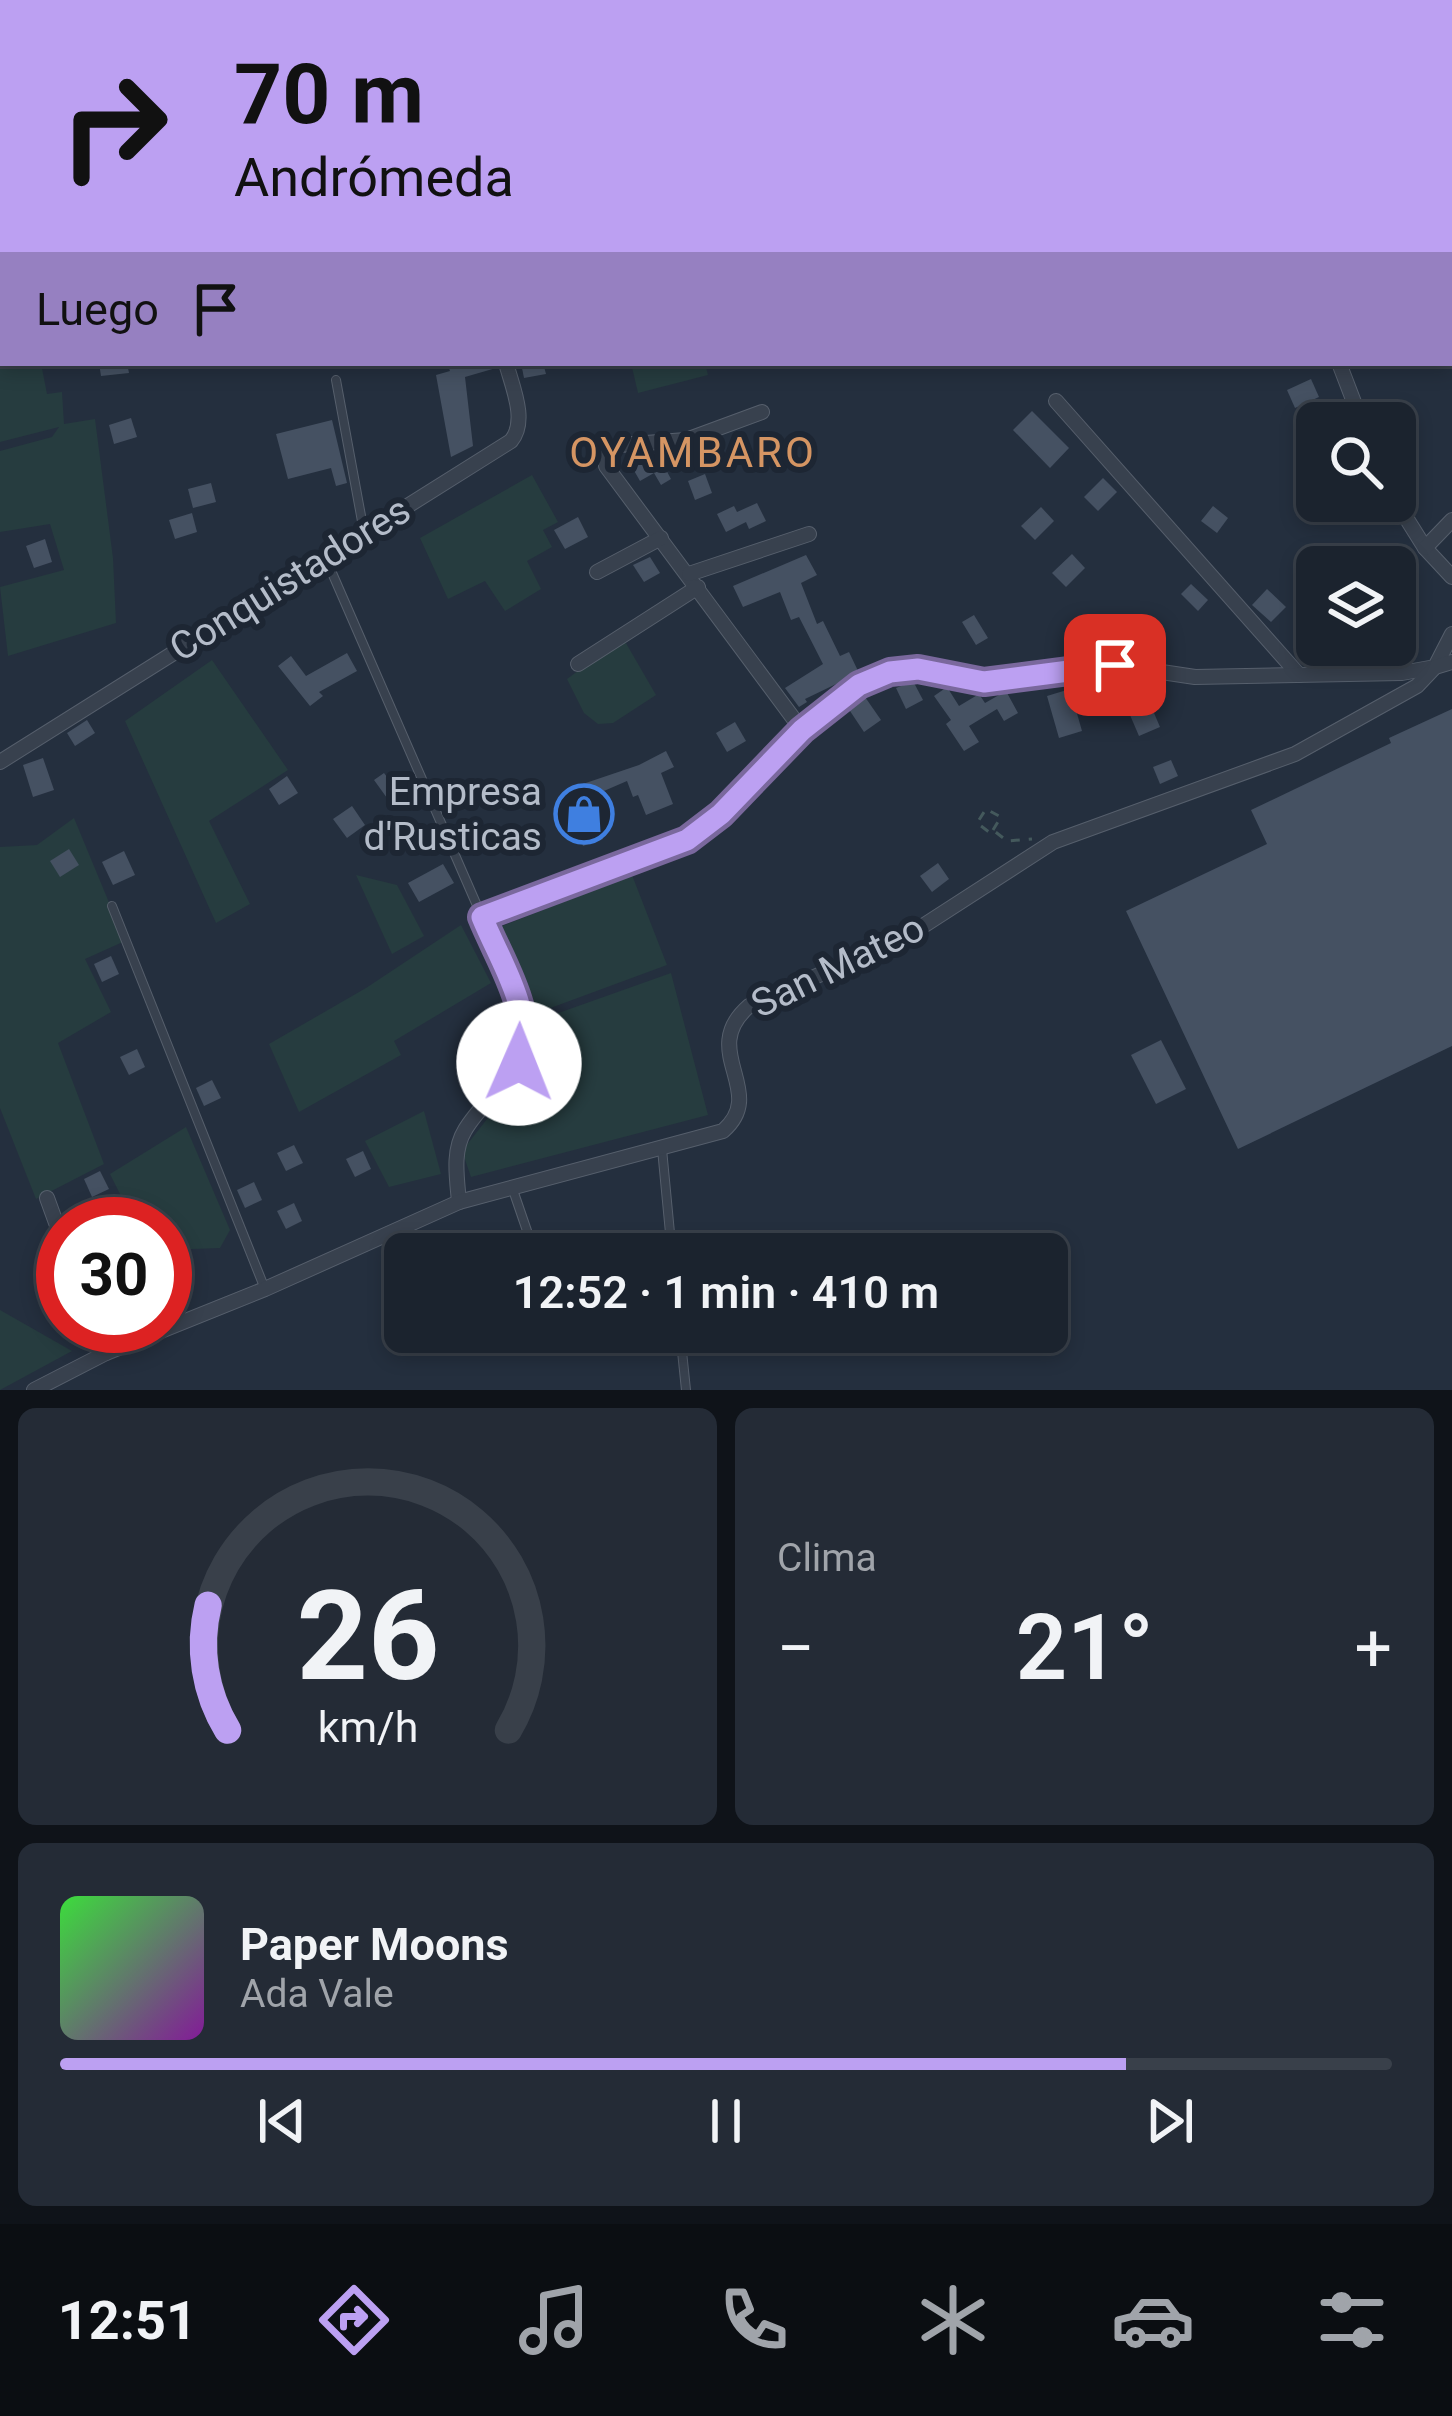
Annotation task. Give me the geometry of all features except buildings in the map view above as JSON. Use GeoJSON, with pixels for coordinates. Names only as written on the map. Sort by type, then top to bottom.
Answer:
{"type":"FeatureCollection","features":[{"type":"Feature","properties":{"kind":"street","name":"Conquistadores"},"geometry":{"type":"LineString","coordinates":[[0,761],[511,441],[520,421],[507,366]]}},
{"type":"Feature","properties":{"kind":"street"},"geometry":{"type":"LineString","coordinates":[[1340,366],[1354,402]]}},
{"type":"Feature","properties":{"kind":"street"},"geometry":{"type":"LineString","coordinates":[[1056,400],[1299,675]]}},
{"type":"Feature","properties":{"kind":"street"},"geometry":{"type":"LineString","coordinates":[[762,412],[686,440],[619,445],[609,452],[606,466],[802,730]]}},
{"type":"Feature","properties":{"kind":"street"},"geometry":{"type":"LineString","coordinates":[[1424,548],[1452,520]]}},
{"type":"Feature","properties":{"kind":"street"},"geometry":{"type":"LineString","coordinates":[[1408,522],[1424,548],[1452,577]]}},
{"type":"Feature","properties":{"kind":"street"},"geometry":{"type":"LineString","coordinates":[[578,664],[694,581],[809,534]]}},
{"type":"Feature","properties":{"kind":"street"},"geometry":{"type":"LineString","coordinates":[[597,572],[661,538]]}},
{"type":"Feature","properties":{"kind":"street"},"geometry":{"type":"LineString","coordinates":[[459,1202],[456,1160],[463,1132],[519,1063],[526,1043],[525,1017],[482,917],[687,840],[721,814],[802,730],[859,685],[890,672],[918,669],[984,682],[1115,665],[1195,677],[1349,677],[1435,667],[1452,634]]}},
{"type":"Feature","properties":{"kind":"street","name":"San Mateo"},"geometry":{"type":"LineString","coordinates":[[192,1318],[459,1202],[723,1131],[737,1119],[738,1084],[727,1034],[749,1006],[909,935],[1051,844],[1295,754],[1417,686],[1435,667],[1452,662]]}},
{"type":"Feature","properties":{"kind":"street","name":"San Mateo"},"geometry":{"type":"LineString","coordinates":[[34,1390],[106,1353]]}},
{"type":"Feature","properties":{"kind":"lane"},"geometry":{"type":"LineString","coordinates":[[336,380],[364,533]]}},
{"type":"Feature","properties":{"kind":"lane"},"geometry":{"type":"LineString","coordinates":[[325,558],[482,917]]}},
{"type":"Feature","properties":{"kind":"lane"},"geometry":{"type":"LineString","coordinates":[[112,907],[265,1289]]}},
{"type":"Feature","properties":{"kind":"lane"},"geometry":{"type":"LineString","coordinates":[[662,1149],[670,1233]]}},
{"type":"Feature","properties":{"kind":"lane"},"geometry":{"type":"LineString","coordinates":[[512,1188],[528,1233]]}},
{"type":"Feature","properties":{"kind":"lane"},"geometry":{"type":"LineString","coordinates":[[682,1353],[686,1390]]}},
{"type":"Feature","properties":{"kind":"path"},"geometry":{"type":"LineString","coordinates":[[993,830],[1007,841],[1037,838],[1051,844]]}},
{"type":"Feature","properties":{"kind":"green space"},"geometry":{"type":"Polygon","coordinates":[[[0,366],[42,366],[47,394],[62,392],[64,424],[95,419],[113,558],[116,623],[8,656],[0,587],[64,570],[50,524],[0,532],[0,451],[52,437],[59,427],[0,442],[0,366]]]}},
{"type":"Feature","properties":{"kind":"green space"},"geometry":{"type":"Polygon","coordinates":[[[632,366],[706,366],[708,375],[638,393],[632,366]]]}},
{"type":"Feature","properties":{"kind":"green space"},"geometry":{"type":"Polygon","coordinates":[[[532,475],[558,522],[543,530],[552,547],[527,561],[541,589],[505,611],[485,581],[448,599],[420,538],[532,475]]]}},
{"type":"Feature","properties":{"kind":"green space"},"geometry":{"type":"Polygon","coordinates":[[[623,638],[656,695],[613,723],[598,724],[584,713],[567,679],[623,638]]]}},
{"type":"Feature","properties":{"kind":"green space"},"geometry":{"type":"Polygon","coordinates":[[[212,660],[288,770],[209,821],[250,904],[216,923],[125,721],[212,660]]]}},
{"type":"Feature","properties":{"kind":"green space"},"geometry":{"type":"Polygon","coordinates":[[[74,818],[125,941],[85,959],[111,1012],[58,1043],[104,1164],[36,1199],[0,1108],[0,847],[37,845],[74,818]]]}},
{"type":"Feature","properties":{"kind":"green space"},"geometry":{"type":"Polygon","coordinates":[[[356,875],[397,885],[424,936],[392,954],[356,875]]]}},
{"type":"Feature","properties":{"kind":"green space"},"geometry":{"type":"Polygon","coordinates":[[[632,875],[667,965],[537,1013],[500,927],[632,875]]]}},
{"type":"Feature","properties":{"kind":"green space"},"geometry":{"type":"Polygon","coordinates":[[[461,925],[491,983],[394,1041],[401,1055],[299,1112],[269,1044],[461,925]]]}},
{"type":"Feature","properties":{"kind":"green space"},"geometry":{"type":"Polygon","coordinates":[[[671,973],[708,1115],[471,1177],[462,1151],[538,1054],[536,1021],[671,973]]]}},
{"type":"Feature","properties":{"kind":"green space"},"geometry":{"type":"Polygon","coordinates":[[[424,1111],[441,1174],[389,1187],[365,1141],[424,1111]]]}},
{"type":"Feature","properties":{"kind":"green space"},"geometry":{"type":"Polygon","coordinates":[[[186,1127],[230,1230],[220,1248],[192,1249],[192,1197],[122,1197],[110,1174],[186,1127]]]}},
{"type":"Feature","properties":{"kind":"green space"},"geometry":{"type":"Polygon","coordinates":[[[0,1310],[36,1330],[36,1353],[68,1353],[0,1390],[0,1310]]]}},
{"type":"Feature","properties":{"kind":"place","name":"Empresa d'Rusticas"},"geometry":{"type":"Point","coordinates":[584,814]}},
{"type":"Feature","properties":{"kind":"district","name":"OYAMBARO"},"geometry":{"type":"Point","coordinates":[693,452]}},
{"type":"Feature","properties":{"kind":"route"},"geometry":{"type":"LineString","coordinates":[[519,1063],[526,1043],[525,1017],[482,917],[687,840],[721,814],[802,730],[859,685],[890,672],[918,669],[984,682],[1115,665]]}}]}
